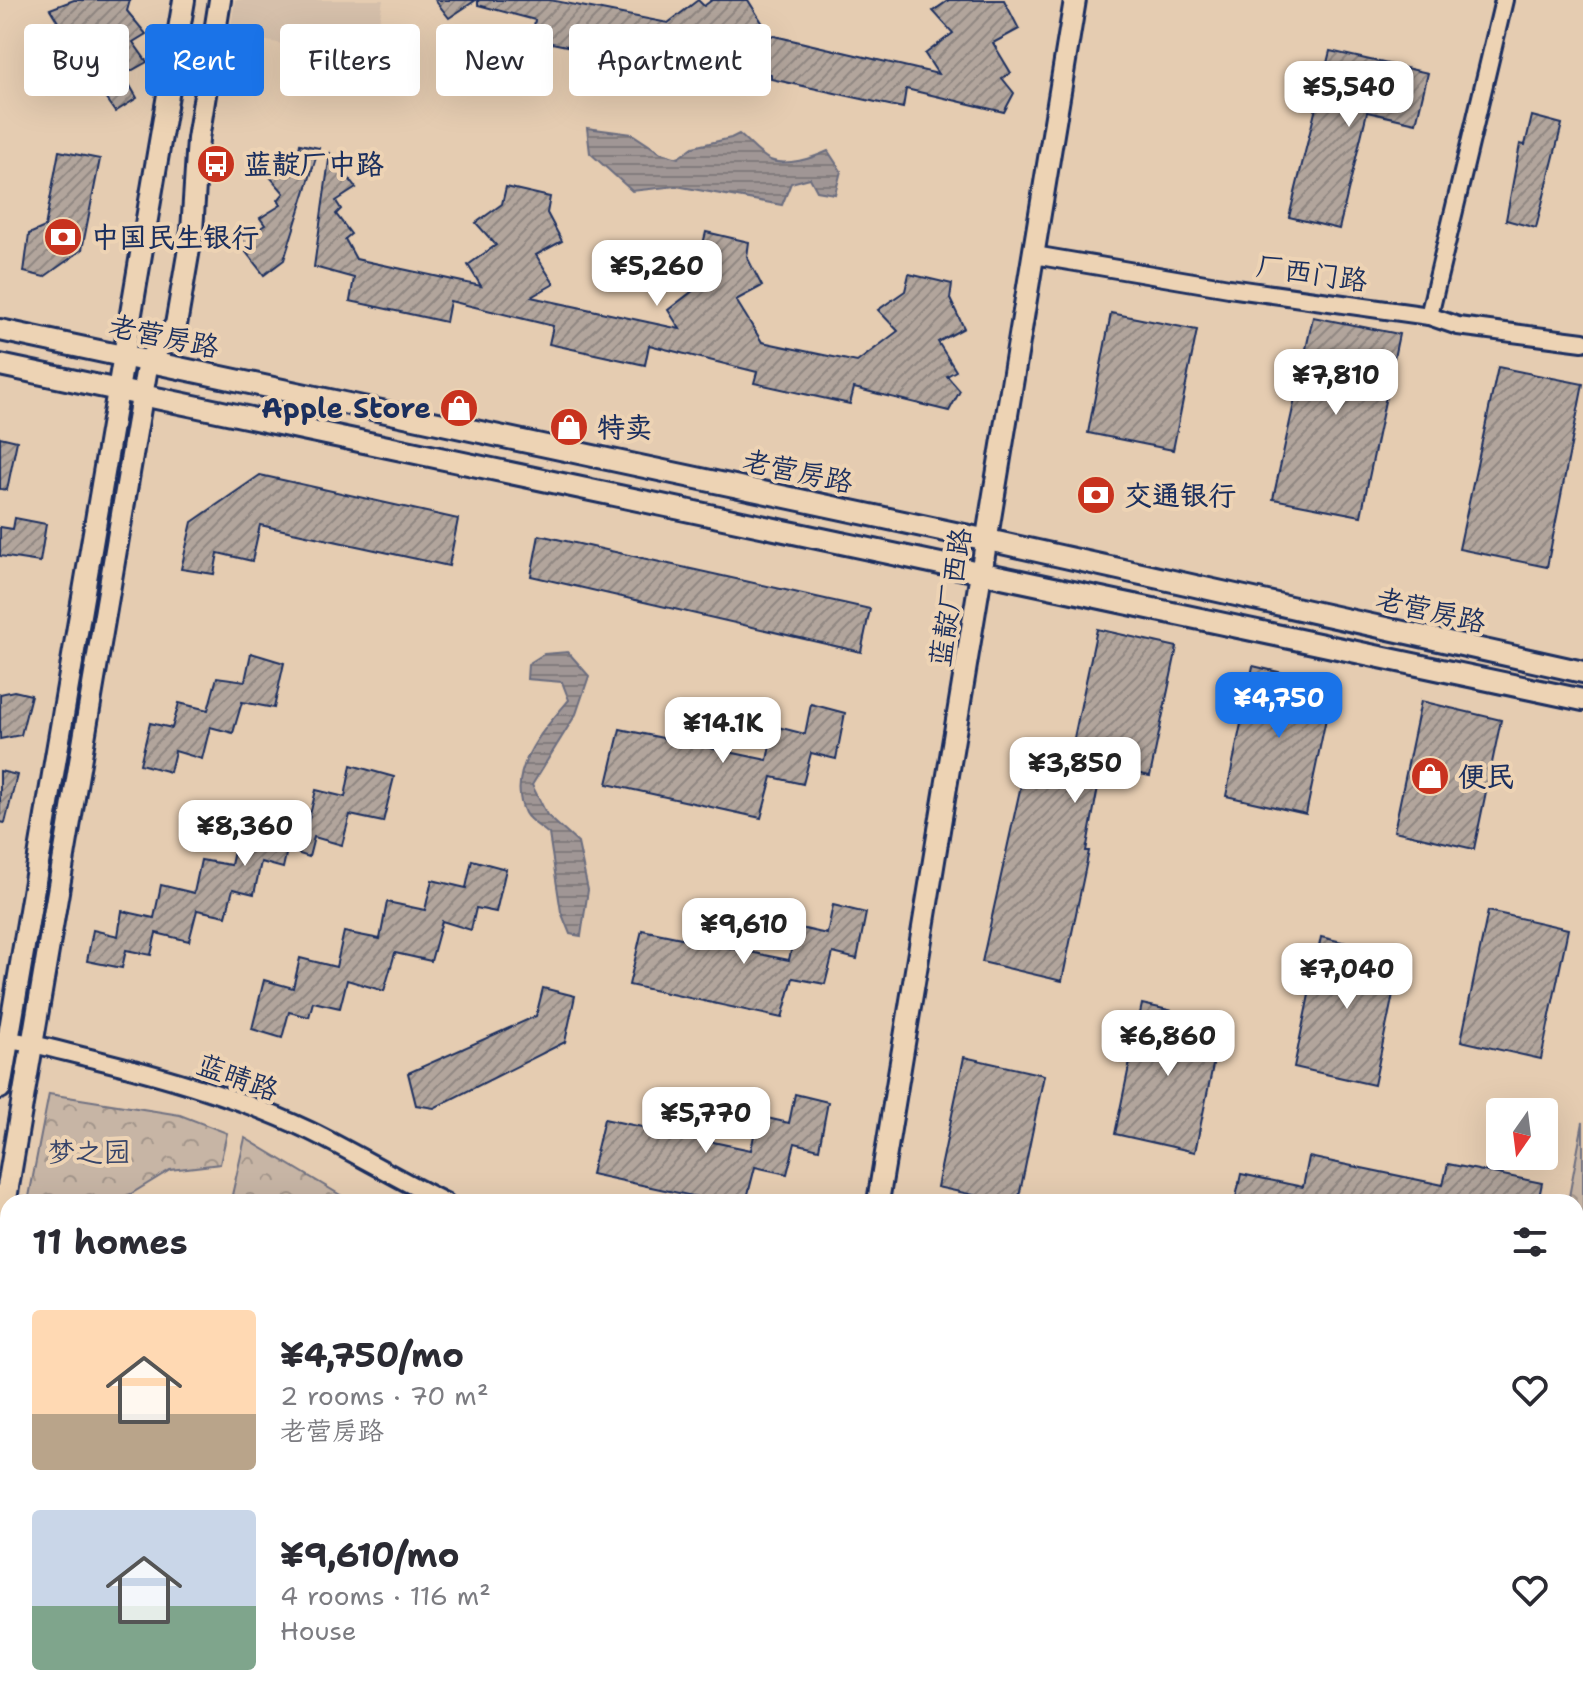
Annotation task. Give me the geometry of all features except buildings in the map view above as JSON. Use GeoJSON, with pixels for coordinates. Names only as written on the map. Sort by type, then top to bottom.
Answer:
{"type":"FeatureCollection","features":[{"type":"Feature","properties":{"kind":"street"},"geometry":{"type":"LineString","coordinates":[[0,1088],[4,1040],[184,0]]}},
{"type":"Feature","properties":{"kind":"street"},"geometry":{"type":"LineString","coordinates":[[7,1194],[148,361],[176,325],[192,231],[198,139],[220,0]]}},
{"type":"Feature","properties":{"kind":"street","name":"蓝靛厂西路"},"geometry":{"type":"LineString","coordinates":[[879,1194],[1075,0]]}},
{"type":"Feature","properties":{"kind":"street"},"geometry":{"type":"LineString","coordinates":[[1429,316],[1504,0]]}},
{"type":"Feature","properties":{"kind":"street","name":"厂西门路"},"geometry":{"type":"LineString","coordinates":[[1034,255],[1229,288],[1429,316],[1458,326],[1583,342]]}},
{"type":"Feature","properties":{"kind":"street","name":"老营房路"},"geometry":{"type":"LineString","coordinates":[[0,330],[988,540],[1583,672]]}},
{"type":"Feature","properties":{"kind":"street","name":"老营房路"},"geometry":{"type":"LineString","coordinates":[[0,365],[1583,700]]}},
{"type":"Feature","properties":{"kind":"street","name":"蓝晴路"},"geometry":{"type":"LineString","coordinates":[[4,1040],[115,1064],[222,1096],[309,1131],[428,1194]]}},
{"type":"Feature","properties":{"kind":"shaded area"},"geometry":{"type":"Polygon","coordinates":[[[235,0],[383,0],[379,24],[280,24],[280,44],[264,40],[264,24],[231,24],[235,0]]]}},
{"type":"Feature","properties":{"kind":"shaded area"},"geometry":{"type":"Polygon","coordinates":[[[587,128],[632,134],[661,153],[678,158],[693,147],[739,134],[762,155],[776,162],[799,161],[828,151],[841,171],[835,194],[817,191],[810,178],[791,183],[782,205],[676,186],[632,191],[590,153],[587,128]]]}},
{"type":"Feature","properties":{"kind":"shaded area"},"geometry":{"type":"Polygon","coordinates":[[[568,652],[589,676],[576,714],[532,785],[547,815],[578,843],[588,890],[581,936],[570,934],[561,912],[549,834],[527,816],[520,797],[520,782],[530,752],[569,700],[562,682],[527,679],[528,664],[544,654],[568,652]]]}},
{"type":"Feature","properties":{"kind":"green space","name":"梦之园"},"geometry":{"type":"Polygon","coordinates":[[[49,1094],[180,1115],[227,1133],[220,1164],[170,1170],[131,1194],[30,1194],[49,1094]]]}},
{"type":"Feature","properties":{"kind":"green space"},"geometry":{"type":"Polygon","coordinates":[[[1583,1122],[1583,1194],[1570,1194],[1583,1122]]]}},
{"type":"Feature","properties":{"kind":"green space"},"geometry":{"type":"Polygon","coordinates":[[[245,1138],[339,1194],[232,1194],[245,1138]]]}},
{"type":"Feature","properties":{"kind":"place","name":"蓝靛厂中路"},"geometry":{"type":"Point","coordinates":[216,164]}},
{"type":"Feature","properties":{"kind":"place","name":"中国民生银行"},"geometry":{"type":"Point","coordinates":[63,237]}},
{"type":"Feature","properties":{"kind":"place","name":"Apple Store"},"geometry":{"type":"Point","coordinates":[459,408]}},
{"type":"Feature","properties":{"kind":"place","name":"特卖"},"geometry":{"type":"Point","coordinates":[569,427]}},
{"type":"Feature","properties":{"kind":"place","name":"交通银行"},"geometry":{"type":"Point","coordinates":[1096,495]}},
{"type":"Feature","properties":{"kind":"place","name":"便民"},"geometry":{"type":"Point","coordinates":[1430,776]}}]}
